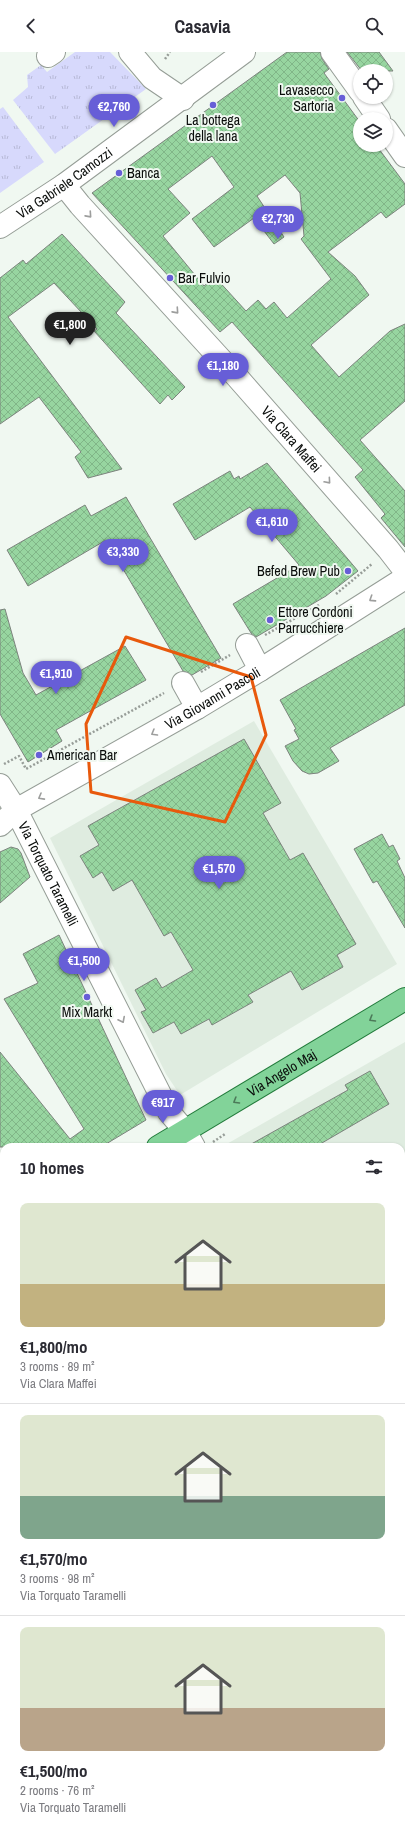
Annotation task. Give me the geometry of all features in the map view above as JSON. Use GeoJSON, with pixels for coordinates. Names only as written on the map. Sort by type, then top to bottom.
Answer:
{"type":"FeatureCollection","features":[{"type":"Feature","properties":{"kind":"main road","name":"Via Angelo Maj"},"geometry":{"type":"LineString","coordinates":[[174,1143],[190,1139],[405,999]]}},
{"type":"Feature","properties":{"kind":"street"},"geometry":{"type":"LineString","coordinates":[[130,52],[152,78],[183,99]]}},
{"type":"Feature","properties":{"kind":"street","name":"Via Gabriele Camozzi"},"geometry":{"type":"LineString","coordinates":[[0,227],[64,185],[183,99],[244,52]]}},
{"type":"Feature","properties":{"kind":"street"},"geometry":{"type":"LineString","coordinates":[[332,52],[353,82]]}},
{"type":"Feature","properties":{"kind":"street"},"geometry":{"type":"LineString","coordinates":[[393,139],[405,156]]}},
{"type":"Feature","properties":{"kind":"street","name":"Via Clara Maffei"},"geometry":{"type":"LineString","coordinates":[[64,185],[85,211],[237,377],[388,548],[405,571]]}},
{"type":"Feature","properties":{"kind":"street","name":"Via Giovanni Pascoli"},"geometry":{"type":"LineString","coordinates":[[0,825],[16,810],[197,708],[405,578]]}},
{"type":"Feature","properties":{"kind":"street"},"geometry":{"type":"LineString","coordinates":[[247,645],[260,670]]}},
{"type":"Feature","properties":{"kind":"street"},"geometry":{"type":"LineString","coordinates":[[183,683],[197,708]]}},
{"type":"Feature","properties":{"kind":"street","name":"Via Torquato Taramelli"},"geometry":{"type":"LineString","coordinates":[[0,785],[16,810],[169,1112],[190,1139]]}},
{"type":"Feature","properties":{"kind":"highlighted area"},"geometry":{"type":"Polygon","coordinates":[[[126,637],[251,677],[266,735],[225,822],[91,792],[86,724],[126,637]]]}},
{"type":"Feature","properties":{"kind":"shaded area"},"geometry":{"type":"Polygon","coordinates":[[[254,721],[397,964],[180,1095],[166,1074],[50,838],[254,721]]]}},
{"type":"Feature","properties":{"kind":"shaded area"},"geometry":{"type":"Polygon","coordinates":[[[405,1042],[405,1143],[228,1143],[405,1042]]]}},
{"type":"Feature","properties":{"kind":"green space"},"geometry":{"type":"Polygon","coordinates":[[[75,52],[110,52],[146,89],[55,154],[13,100],[28,87],[27,75],[41,65],[47,72],[75,52]]]}},
{"type":"Feature","properties":{"kind":"green space"},"geometry":{"type":"Polygon","coordinates":[[[3,107],[44,162],[0,193],[0,109],[3,107]]]}},
{"type":"Feature","properties":{"kind":"building"},"geometry":{"type":"Polygon","coordinates":[[[287,52],[320,52],[322,59],[329,69],[324,73],[353,112],[353,152],[381,152],[405,184],[405,204],[386,218],[381,212],[328,252],[355,276],[369,295],[311,345],[339,377],[390,331],[405,324],[405,401],[360,440],[405,491],[405,547],[381,518],[385,514],[355,477],[363,470],[232,322],[220,332],[92,193],[287,52]],[[212,156],[168,189],[190,213],[163,236],[204,286],[215,277],[246,311],[258,300],[266,309],[274,302],[287,318],[331,279],[301,239],[304,236],[300,193],[285,175],[257,196],[284,237],[274,244],[254,218],[214,247],[192,219],[234,187],[212,156]]]}},
{"type":"Feature","properties":{"kind":"building"},"geometry":{"type":"Polygon","coordinates":[[[347,52],[379,52],[388,64],[356,64],[347,52]]]}},
{"type":"Feature","properties":{"kind":"building"},"geometry":{"type":"Polygon","coordinates":[[[62,234],[125,302],[116,313],[185,387],[172,400],[168,395],[160,404],[94,331],[97,329],[54,283],[8,317],[122,469],[88,478],[75,457],[81,452],[39,397],[0,424],[0,278],[23,260],[26,264],[62,234]]]}},
{"type":"Feature","properties":{"kind":"building"},"geometry":{"type":"Polygon","coordinates":[[[267,463],[358,571],[326,596],[256,637],[251,633],[233,604],[299,565],[250,507],[195,540],[173,504],[230,471],[234,479],[239,476],[240,479],[267,463]]]}},
{"type":"Feature","properties":{"kind":"building"},"geometry":{"type":"Polygon","coordinates":[[[126,497],[221,658],[192,675],[183,671],[106,540],[28,586],[7,550],[85,505],[91,516],[126,497]]]}},
{"type":"Feature","properties":{"kind":"building"},"geometry":{"type":"Polygon","coordinates":[[[5,609],[23,673],[36,695],[125,646],[146,680],[56,730],[62,741],[28,762],[0,714],[0,610],[5,609]]]}},
{"type":"Feature","properties":{"kind":"building"},"geometry":{"type":"Polygon","coordinates":[[[405,628],[405,705],[330,748],[339,761],[318,773],[309,774],[302,771],[293,761],[285,746],[299,739],[294,730],[296,729],[280,700],[405,628]]]}},
{"type":"Feature","properties":{"kind":"building"},"geometry":{"type":"Polygon","coordinates":[[[244,739],[281,803],[263,813],[290,860],[303,853],[356,944],[337,955],[343,967],[302,990],[291,971],[248,995],[253,1002],[212,1025],[209,1019],[181,1034],[174,1022],[153,1033],[141,1012],[146,1010],[135,990],[156,978],[162,988],[193,970],[171,932],[164,936],[132,880],[113,891],[102,872],[93,878],[80,856],[99,845],[88,826],[244,739]]]}},
{"type":"Feature","properties":{"kind":"building"},"geometry":{"type":"Polygon","coordinates":[[[382,834],[389,847],[393,845],[400,859],[397,861],[405,878],[405,928],[377,881],[373,883],[354,849],[382,834]]]}},
{"type":"Feature","properties":{"kind":"building"},"geometry":{"type":"Polygon","coordinates":[[[11,847],[18,849],[21,853],[30,877],[0,903],[0,852],[11,847]]]}},
{"type":"Feature","properties":{"kind":"building"},"geometry":{"type":"Polygon","coordinates":[[[59,935],[146,1120],[108,1143],[0,1143],[0,1052],[70,1139],[84,1129],[4,999],[38,983],[23,954],[59,935]]]}},
{"type":"Feature","properties":{"kind":"building"},"geometry":{"type":"Polygon","coordinates":[[[370,1071],[389,1104],[322,1143],[253,1143],[348,1090],[345,1085],[370,1071]]]}},
{"type":"Feature","properties":{"kind":"place","name":"Lavasecco Sartoria"},"geometry":{"type":"Point","coordinates":[342,98]}},
{"type":"Feature","properties":{"kind":"place","name":"La bottega della lana"},"geometry":{"type":"Point","coordinates":[213,105]}},
{"type":"Feature","properties":{"kind":"place","name":"Banca"},"geometry":{"type":"Point","coordinates":[119,173]}},
{"type":"Feature","properties":{"kind":"place","name":"Bar Fulvio"},"geometry":{"type":"Point","coordinates":[170,278]}},
{"type":"Feature","properties":{"kind":"place","name":"Befed Brew Pub"},"geometry":{"type":"Point","coordinates":[348,571]}},
{"type":"Feature","properties":{"kind":"place","name":"Ettore Cordoni Parrucchiere"},"geometry":{"type":"Point","coordinates":[270,620]}},
{"type":"Feature","properties":{"kind":"place","name":"American Bar"},"geometry":{"type":"Point","coordinates":[39,755]}},
{"type":"Feature","properties":{"kind":"place","name":"Mix Markt"},"geometry":{"type":"Point","coordinates":[87,997]}}]}
